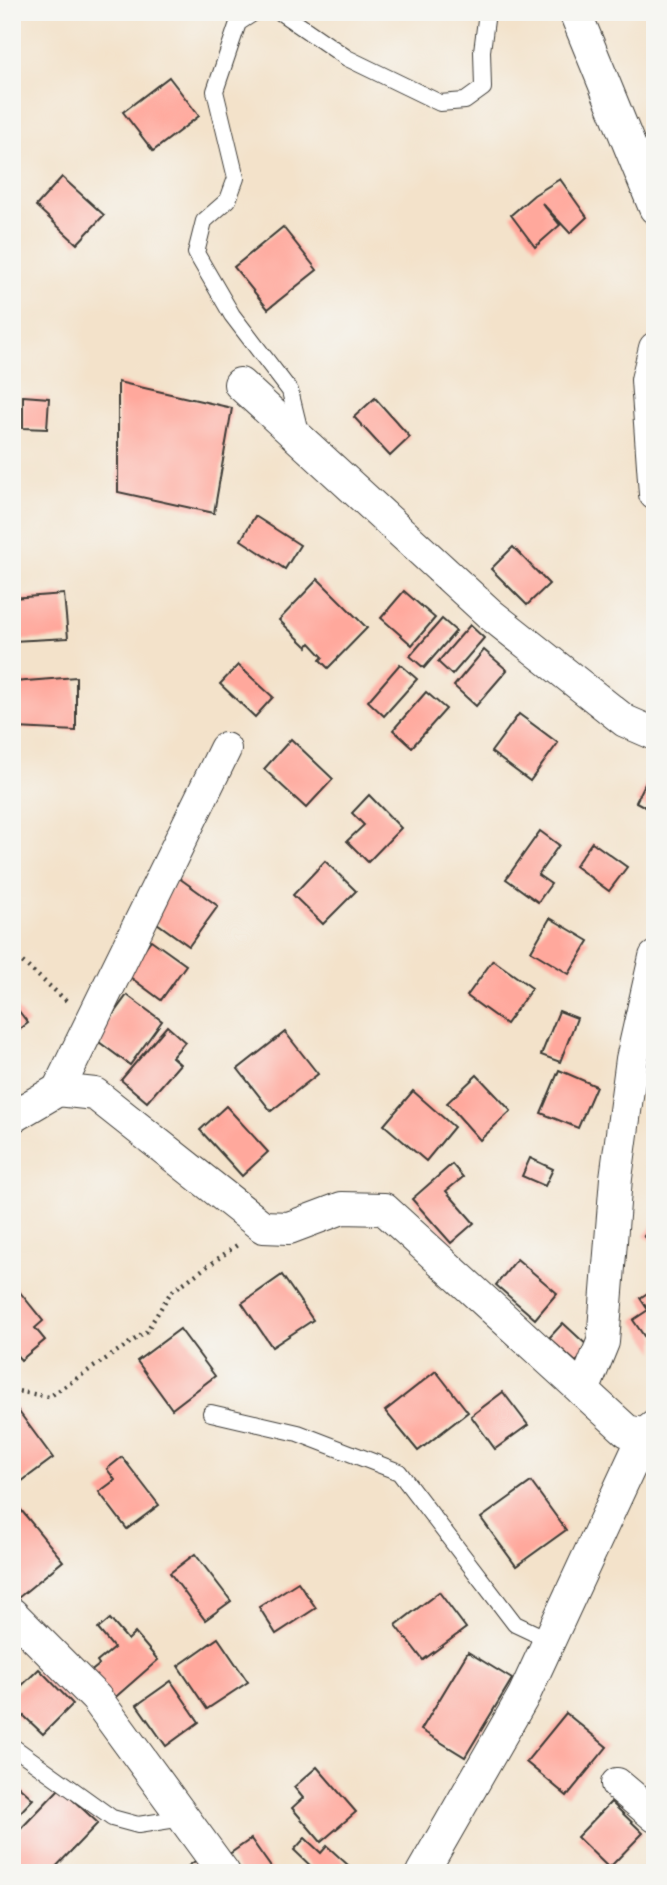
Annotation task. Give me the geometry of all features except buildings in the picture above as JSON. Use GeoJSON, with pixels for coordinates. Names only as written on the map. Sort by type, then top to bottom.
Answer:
{"type":"FeatureCollection","features":[{"type":"Feature","properties":{"kind":"street"},"geometry":{"type":"LineString","coordinates":[[575,12],[655,208]]}},
{"type":"Feature","properties":{"kind":"street"},"geometry":{"type":"LineString","coordinates":[[655,348],[647,380],[655,494]]}},
{"type":"Feature","properties":{"kind":"street"},"geometry":{"type":"LineString","coordinates":[[240,384],[490,614],[625,721],[655,734]]}},
{"type":"Feature","properties":{"kind":"street"},"geometry":{"type":"LineString","coordinates":[[12,1117],[58,1090],[225,749]]}},
{"type":"Feature","properties":{"kind":"street"},"geometry":{"type":"LineString","coordinates":[[583,1391],[603,1342],[616,1178],[630,1072],[655,957]]}},
{"type":"Feature","properties":{"kind":"street"},"geometry":{"type":"LineString","coordinates":[[58,1090],[95,1094],[263,1227],[289,1228],[342,1208],[384,1209],[448,1264],[627,1430],[652,1432],[524,1695],[422,1873]]}},
{"type":"Feature","properties":{"kind":"street"},"geometry":{"type":"LineString","coordinates":[[12,1614],[96,1698],[224,1873]]}},
{"type":"Feature","properties":{"kind":"street"},"geometry":{"type":"LineString","coordinates":[[617,1784],[655,1816]]}},
{"type":"Feature","properties":{"kind":"lane"},"geometry":{"type":"LineString","coordinates":[[255,12],[238,23],[215,91],[236,178],[228,200],[204,221],[196,253],[232,315],[289,391],[302,441]]}},
{"type":"Feature","properties":{"kind":"lane"},"geometry":{"type":"LineString","coordinates":[[280,12],[347,58],[440,103],[466,100],[483,88],[482,51],[487,12]]}},
{"type":"Feature","properties":{"kind":"lane"},"geometry":{"type":"LineString","coordinates":[[211,1413],[298,1433],[399,1472],[515,1624],[549,1640]]}},
{"type":"Feature","properties":{"kind":"lane"},"geometry":{"type":"LineString","coordinates":[[12,1746],[112,1818],[138,1825],[183,1818]]}},
{"type":"Feature","properties":{"kind":"path"},"geometry":{"type":"LineString","coordinates":[[12,953],[91,1022]]}},
{"type":"Feature","properties":{"kind":"path"},"geometry":{"type":"LineString","coordinates":[[12,1390],[49,1397],[146,1332],[171,1292],[263,1227]]}}]}
